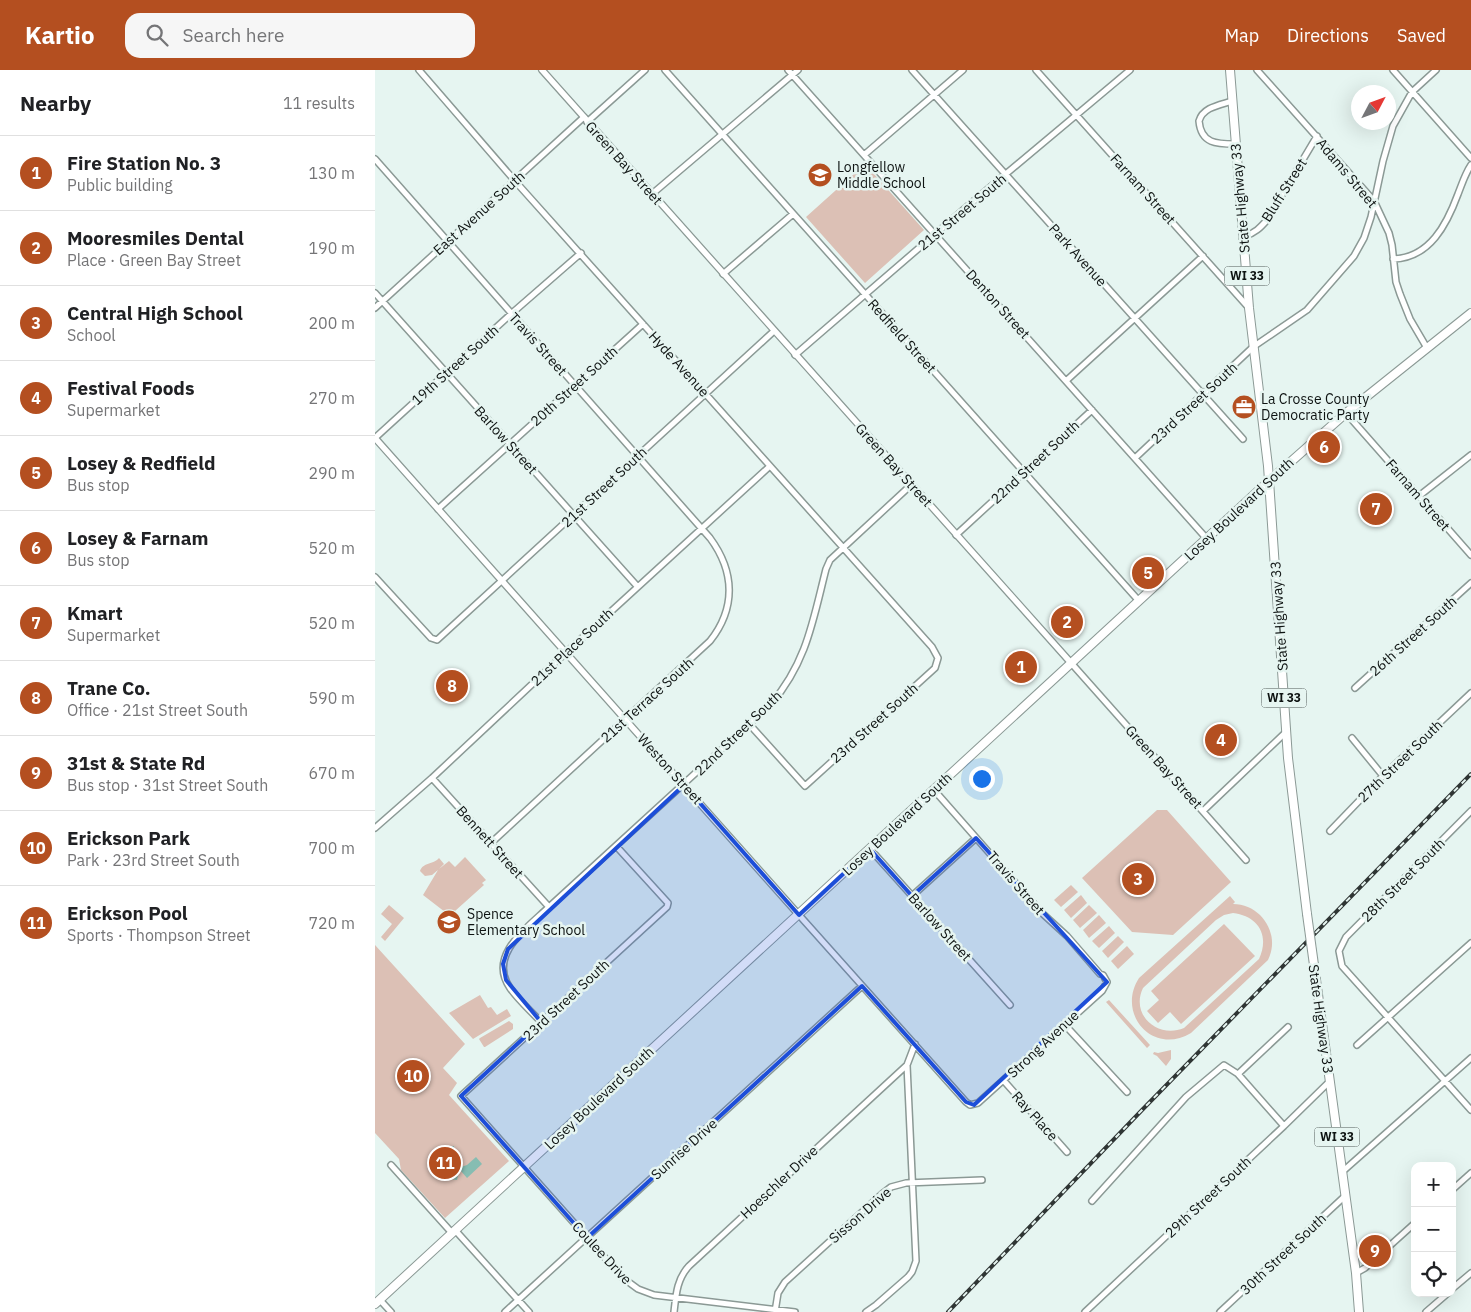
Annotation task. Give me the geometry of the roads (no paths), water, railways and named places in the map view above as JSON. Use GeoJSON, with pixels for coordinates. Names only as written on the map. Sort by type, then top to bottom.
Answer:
{"type":"FeatureCollection","features":[{"type":"Feature","properties":{"kind":"main road","name":"State Highway 33"},"geometry":{"type":"LineString","coordinates":[[1230,70],[1235,144],[1245,236],[1249,308],[1269,481],[1286,732],[1307,914],[1359,1312]]}},
{"type":"Feature","properties":{"kind":"main road","name":"Losey Boulevard South"},"geometry":{"type":"LineString","coordinates":[[378,1302],[1269,481],[1346,413],[1471,313]]}},
{"type":"Feature","properties":{"kind":"street","name":"Hyde Avenue"},"geometry":{"type":"LineString","coordinates":[[419,70],[515,181],[932,647],[938,658]]}},
{"type":"Feature","properties":{"kind":"street","name":"Green Bay Street"},"geometry":{"type":"LineString","coordinates":[[542,70],[1246,860]]}},
{"type":"Feature","properties":{"kind":"street","name":"East Avenue South"},"geometry":{"type":"LineString","coordinates":[[375,308],[585,119],[645,70]]}},
{"type":"Feature","properties":{"kind":"street","name":"Redfield Street"},"geometry":{"type":"LineString","coordinates":[[665,70],[1139,601]]}},
{"type":"Feature","properties":{"kind":"street"},"geometry":{"type":"LineString","coordinates":[[652,194],[790,72],[798,70]]}},
{"type":"Feature","properties":{"kind":"street","name":"Park Avenue"},"geometry":{"type":"LineString","coordinates":[[912,70],[1243,439]]}},
{"type":"Feature","properties":{"kind":"street"},"geometry":{"type":"LineString","coordinates":[[864,155],[963,70]]}},
{"type":"Feature","properties":{"kind":"street","name":"Farnam Street"},"geometry":{"type":"LineString","coordinates":[[1036,70],[1249,308]]}},
{"type":"Feature","properties":{"kind":"street","name":"21st Street South"},"geometry":{"type":"LineString","coordinates":[[795,355],[1130,70]]}},
{"type":"Feature","properties":{"kind":"street","name":"Adams Street"},"geometry":{"type":"LineString","coordinates":[[1257,70],[1374,201],[1389,233],[1396,282],[1404,306],[1427,348]]}},
{"type":"Feature","properties":{"kind":"street"},"geometry":{"type":"LineString","coordinates":[[1393,70],[1471,158]]}},
{"type":"Feature","properties":{"kind":"street"},"geometry":{"type":"LineString","coordinates":[[1412,92],[1435,70]]}},
{"type":"Feature","properties":{"kind":"street","name":"Denton Street"},"geometry":{"type":"LineString","coordinates":[[790,72],[1207,538]]}},
{"type":"Feature","properties":{"kind":"street","name":"23rd Street South"},"geometry":{"type":"LineString","coordinates":[[1135,458],[1253,348],[1302,315],[1345,267],[1364,238],[1371,217],[1389,140],[1399,114],[1412,92]]}},
{"type":"Feature","properties":{"kind":"street"},"geometry":{"type":"LineString","coordinates":[[1232,101],[1205,112],[1200,118],[1200,126],[1205,137],[1212,142],[1235,144]]}},
{"type":"Feature","properties":{"kind":"street","name":"Bluff Street"},"geometry":{"type":"LineString","coordinates":[[1245,236],[1257,230],[1267,220],[1317,136]]}},
{"type":"Feature","properties":{"kind":"street","name":"Travis Street"},"geometry":{"type":"LineString","coordinates":[[375,159],[701,528]]}},
{"type":"Feature","properties":{"kind":"street"},"geometry":{"type":"LineString","coordinates":[[1393,259],[1401,259],[1413,255],[1426,248],[1434,240],[1446,221],[1471,165]]}},
{"type":"Feature","properties":{"kind":"street"},"geometry":{"type":"LineString","coordinates":[[723,274],[793,214]]}},
{"type":"Feature","properties":{"kind":"street","name":"19th Street South"},"geometry":{"type":"LineString","coordinates":[[375,438],[511,314],[581,254]]}},
{"type":"Feature","properties":{"kind":"street"},"geometry":{"type":"LineString","coordinates":[[1067,380],[1203,256]]}},
{"type":"Feature","properties":{"kind":"street","name":"Barlow Street"},"geometry":{"type":"LineString","coordinates":[[375,293],[637,586]]}},
{"type":"Feature","properties":{"kind":"street","name":"20th Street South"},"geometry":{"type":"LineString","coordinates":[[438,509],[643,324]]}},
{"type":"Feature","properties":{"kind":"street","name":"21st Street South"},"geometry":{"type":"LineString","coordinates":[[375,577],[431,638],[437,640],[774,331]]}},
{"type":"Feature","properties":{"kind":"street","name":"22nd Street South"},"geometry":{"type":"LineString","coordinates":[[956,535],[1092,410]]}},
{"type":"Feature","properties":{"kind":"street","name":"Farnam Street"},"geometry":{"type":"LineString","coordinates":[[1346,413],[1471,555]]}},
{"type":"Feature","properties":{"kind":"street","name":"Weston Street"},"geometry":{"type":"LineString","coordinates":[[375,438],[965,1101]]}},
{"type":"Feature","properties":{"kind":"street"},"geometry":{"type":"LineString","coordinates":[[1419,496],[1471,455]]}},
{"type":"Feature","properties":{"kind":"street","name":"21st Place South"},"geometry":{"type":"LineString","coordinates":[[375,828],[432,778],[565,652],[770,466]]}},
{"type":"Feature","properties":{"kind":"street","name":"22nd Street South"},"geometry":{"type":"LineString","coordinates":[[541,1022],[510,989],[506,980],[503,964],[513,941],[750,725],[776,698],[797,666],[811,633],[826,569],[831,560],[911,485]]}},
{"type":"Feature","properties":{"kind":"street","name":"21st Terrace South"},"geometry":{"type":"LineString","coordinates":[[491,843],[705,647],[718,630],[725,616],[729,599],[727,570],[718,548],[701,528]]}},
{"type":"Feature","properties":{"kind":"street","name":"26th Street South"},"geometry":{"type":"LineString","coordinates":[[1355,688],[1471,583]]}},
{"type":"Feature","properties":{"kind":"street","name":"23rd Street South"},"geometry":{"type":"LineString","coordinates":[[750,725],[805,786],[935,668],[938,658]]}},
{"type":"Feature","properties":{"kind":"street","name":"27th Street South"},"geometry":{"type":"LineString","coordinates":[[1330,831],[1383,776],[1471,693]]}},
{"type":"Feature","properties":{"kind":"street"},"geometry":{"type":"LineString","coordinates":[[1203,811],[1286,732]]}},
{"type":"Feature","properties":{"kind":"street"},"geometry":{"type":"LineString","coordinates":[[1352,738],[1383,776]]}},
{"type":"Feature","properties":{"kind":"street","name":"Bennett Street"},"geometry":{"type":"LineString","coordinates":[[432,778],[549,907]]}},
{"type":"Feature","properties":{"kind":"street","name":"Travis Street"},"geometry":{"type":"LineString","coordinates":[[934,790],[1043,914],[1067,936],[1100,974]]}},
{"type":"Feature","properties":{"kind":"street","name":"28th Street South"},"geometry":{"type":"LineString","coordinates":[[1389,1016],[1342,966],[1339,951],[1346,938],[1471,811]]}},
{"type":"Feature","properties":{"kind":"street"},"geometry":{"type":"LineString","coordinates":[[912,896],[976,838]]}},
{"type":"Feature","properties":{"kind":"street","name":"23rd Street South"},"geometry":{"type":"LineString","coordinates":[[461,1096],[665,910],[668,903],[617,846]]}},
{"type":"Feature","properties":{"kind":"street","name":"Barlow Street"},"geometry":{"type":"LineString","coordinates":[[870,849],[1010,1005]]}},
{"type":"Feature","properties":{"kind":"street"},"geometry":{"type":"LineString","coordinates":[[1357,1045],[1471,943]]}},
{"type":"Feature","properties":{"kind":"street","name":"Strong Avenue"},"geometry":{"type":"LineString","coordinates":[[965,1101],[970,1105],[976,1104],[1105,988],[1107,980],[1100,974]]}},
{"type":"Feature","properties":{"kind":"street","name":"Sunrise Drive"},"geometry":{"type":"LineString","coordinates":[[505,1312],[863,986]]}},
{"type":"Feature","properties":{"kind":"street"},"geometry":{"type":"LineString","coordinates":[[1389,1016],[1471,1110]]}},
{"type":"Feature","properties":{"kind":"street"},"geometry":{"type":"LineString","coordinates":[[1064,1024],[1127,1092]]}},
{"type":"Feature","properties":{"kind":"street"},"geometry":{"type":"LineString","coordinates":[[1238,1074],[1288,1027]]}},
{"type":"Feature","properties":{"kind":"street"},"geometry":{"type":"LineString","coordinates":[[866,1312],[907,1277],[915,1266],[917,1253],[907,1064],[915,1044]]}},
{"type":"Feature","properties":{"kind":"street"},"geometry":{"type":"LineString","coordinates":[[1342,1172],[1471,1058]]}},
{"type":"Feature","properties":{"kind":"street","name":"Hoeschler Drive"},"geometry":{"type":"LineString","coordinates":[[674,1312],[680,1277],[689,1266],[907,1064]]}},
{"type":"Feature","properties":{"kind":"street"},"geometry":{"type":"LineString","coordinates":[[1092,1201],[1186,1097],[1224,1065],[1238,1074],[1284,1126]]}},
{"type":"Feature","properties":{"kind":"street","name":"Ray Place"},"geometry":{"type":"LineString","coordinates":[[1004,1080],[1067,1152]]}},
{"type":"Feature","properties":{"kind":"street","name":"29th Street South"},"geometry":{"type":"LineString","coordinates":[[1085,1312],[1284,1126],[1330,1080]]}},
{"type":"Feature","properties":{"kind":"street","name":"Coulee Drive"},"geometry":{"type":"LineString","coordinates":[[461,1096],[623,1278],[637,1289],[654,1295],[795,1312]]}},
{"type":"Feature","properties":{"kind":"street"},"geometry":{"type":"LineString","coordinates":[[391,1165],[529,1312]]}},
{"type":"Feature","properties":{"kind":"street"},"geometry":{"type":"LineString","coordinates":[[1456,1186],[1471,1173]]}},
{"type":"Feature","properties":{"kind":"street","name":"Sisson Drive"},"geometry":{"type":"LineString","coordinates":[[775,1311],[777,1297],[781,1288],[886,1191],[898,1184],[982,1180]]}},
{"type":"Feature","properties":{"kind":"street","name":"30th Street South"},"geometry":{"type":"LineString","coordinates":[[1220,1312],[1345,1196]]}},
{"type":"Feature","properties":{"kind":"street"},"geometry":{"type":"LineString","coordinates":[[1355,1274],[1365,1268],[1411,1227]]}},
{"type":"Feature","properties":{"kind":"street"},"geometry":{"type":"LineString","coordinates":[[1456,1286],[1471,1273]]}},
{"type":"Feature","properties":{"kind":"street"},"geometry":{"type":"LineString","coordinates":[[1426,1312],[1443,1297]]}},
{"type":"Feature","properties":{"kind":"street"},"geometry":{"type":"LineString","coordinates":[[378,1302],[391,1312]]}},
{"type":"Feature","properties":{"kind":"railway"},"geometry":{"type":"LineString","coordinates":[[948,1312],[1143,1109],[1471,774]]}},
{"type":"Feature","properties":{"kind":"place","name":"Longfellow Middle School"},"geometry":{"type":"Point","coordinates":[820,175]}},
{"type":"Feature","properties":{"kind":"place","name":"La Crosse County Democratic Party"},"geometry":{"type":"Point","coordinates":[1244,407]}},
{"type":"Feature","properties":{"kind":"place","name":"Losey & Farnam"},"geometry":{"type":"Point","coordinates":[1324,447]}},
{"type":"Feature","properties":{"kind":"place","name":"Kmart"},"geometry":{"type":"Point","coordinates":[1376,509]}},
{"type":"Feature","properties":{"kind":"place","name":"Losey & Redfield"},"geometry":{"type":"Point","coordinates":[1148,573]}},
{"type":"Feature","properties":{"kind":"place","name":"Mooresmiles Dental"},"geometry":{"type":"Point","coordinates":[1067,622]}},
{"type":"Feature","properties":{"kind":"place","name":"Fire Station No. 3"},"geometry":{"type":"Point","coordinates":[1021,667]}},
{"type":"Feature","properties":{"kind":"place","name":"Trane Co."},"geometry":{"type":"Point","coordinates":[452,686]}},
{"type":"Feature","properties":{"kind":"place","name":"Festival Foods"},"geometry":{"type":"Point","coordinates":[1221,740]}},
{"type":"Feature","properties":{"kind":"place","name":"Central High School"},"geometry":{"type":"Point","coordinates":[1138,879]}},
{"type":"Feature","properties":{"kind":"place","name":"Spence Elementary School"},"geometry":{"type":"Point","coordinates":[449,922]}},
{"type":"Feature","properties":{"kind":"place","name":"Erickson Park"},"geometry":{"type":"Point","coordinates":[413,1076]}},
{"type":"Feature","properties":{"kind":"place","name":"Erickson Pool"},"geometry":{"type":"Point","coordinates":[445,1163]}},
{"type":"Feature","properties":{"kind":"place","name":"31st & State Rd"},"geometry":{"type":"Point","coordinates":[1375,1251]}}]}
